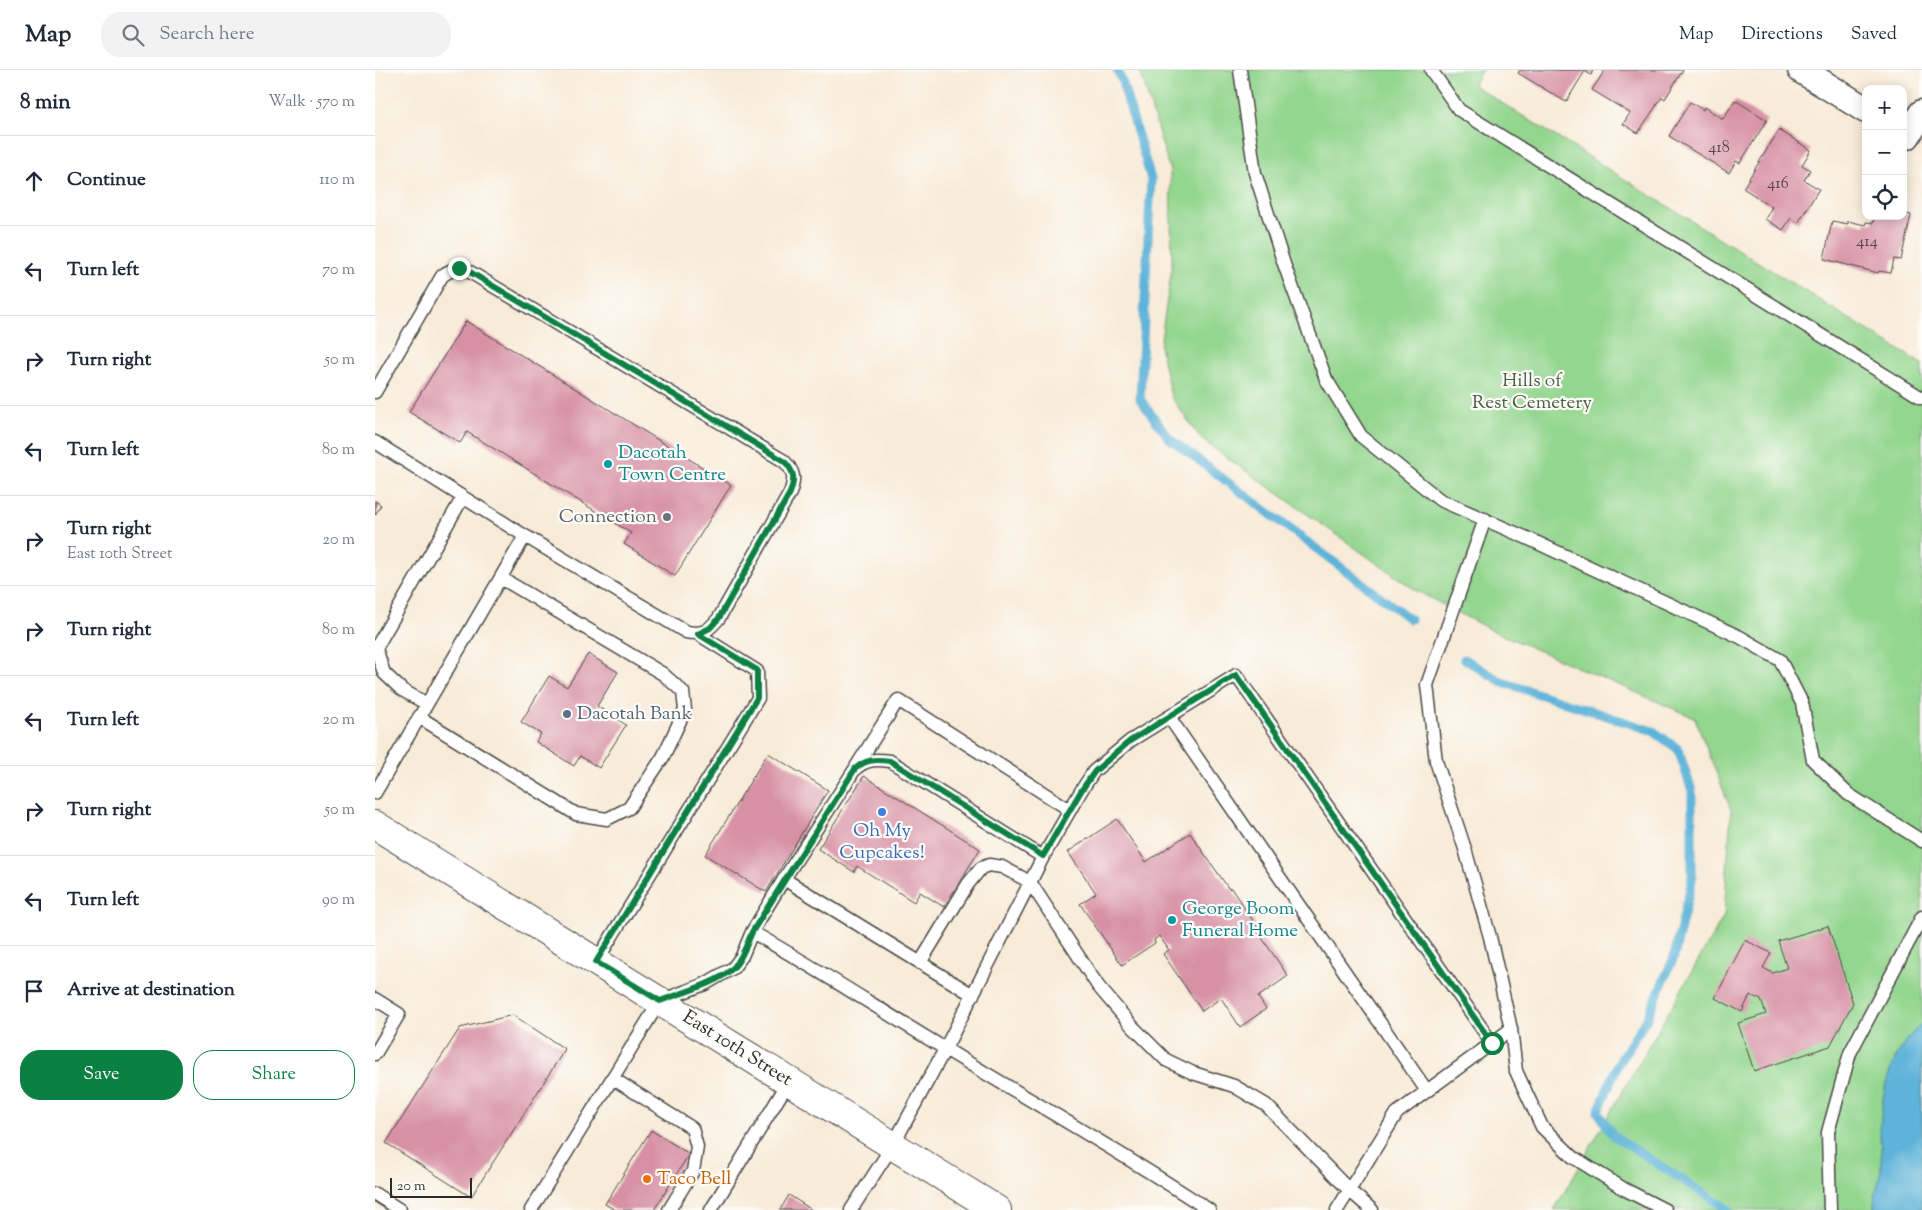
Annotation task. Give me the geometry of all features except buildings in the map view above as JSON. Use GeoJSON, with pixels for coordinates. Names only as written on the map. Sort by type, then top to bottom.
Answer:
{"type":"FeatureCollection","features":[{"type":"Feature","properties":{"kind":"main road","name":"East 10th Street"},"geometry":{"type":"LineString","coordinates":[[375,825],[893,1146],[969,1203],[997,1210]]}},
{"type":"Feature","properties":{"kind":"street"},"geometry":{"type":"LineString","coordinates":[[1801,70],[1862,108]]}},
{"type":"Feature","properties":{"kind":"street"},"geometry":{"type":"LineString","coordinates":[[1907,136],[1922,113]]}},
{"type":"Feature","properties":{"kind":"lane"},"geometry":{"type":"LineString","coordinates":[[1240,70],[1255,173],[1284,264],[1326,378],[1361,436],[1440,500],[1740,637],[1781,660],[1802,703],[1813,760],[1848,794],[1922,841]]}},
{"type":"Feature","properties":{"kind":"lane"},"geometry":{"type":"LineString","coordinates":[[1431,70],[1459,110],[1922,398]]}},
{"type":"Feature","properties":{"kind":"lane"},"geometry":{"type":"LineString","coordinates":[[375,392],[442,276],[450,270],[459,268],[470,272],[784,461],[792,470],[794,481],[790,493],[719,618],[710,628],[698,634]]}},
{"type":"Feature","properties":{"kind":"lane"},"geometry":{"type":"LineString","coordinates":[[375,442],[525,536],[686,632],[698,634],[757,670],[757,698],[596,962]]}},
{"type":"Feature","properties":{"kind":"lane"},"geometry":{"type":"LineString","coordinates":[[427,704],[402,690],[384,673],[376,648],[463,498]]}},
{"type":"Feature","properties":{"kind":"lane"},"geometry":{"type":"LineString","coordinates":[[1485,519],[1427,684],[1436,761],[1470,866],[1490,937],[1511,1029],[1516,1071],[1541,1126],[1573,1157],[1624,1189],[1665,1210]]}},
{"type":"Feature","properties":{"kind":"lane"},"geometry":{"type":"LineString","coordinates":[[375,793],[525,536]]}},
{"type":"Feature","properties":{"kind":"lane"},"geometry":{"type":"LineString","coordinates":[[419,717],[575,814],[607,820],[629,808],[663,757],[685,710],[683,692],[663,674],[501,578]]}},
{"type":"Feature","properties":{"kind":"lane"},"geometry":{"type":"LineString","coordinates":[[851,1210],[893,1146],[973,995],[1043,856],[1095,771],[1130,741],[1236,675],[1492,1043]]}},
{"type":"Feature","properties":{"kind":"lane"},"geometry":{"type":"LineString","coordinates":[[531,1210],[660,1001],[705,984],[728,972],[742,956],[752,932],[784,879],[898,700],[1070,810]]}},
{"type":"Feature","properties":{"kind":"lane"},"geometry":{"type":"LineString","coordinates":[[1169,717],[1427,1091]]}},
{"type":"Feature","properties":{"kind":"lane"},"geometry":{"type":"LineString","coordinates":[[855,769],[863,762],[874,759],[890,761],[1043,856]]}},
{"type":"Feature","properties":{"kind":"lane"},"geometry":{"type":"LineString","coordinates":[[920,963],[968,884],[981,868],[989,865],[1002,867],[1030,882],[1098,986],[1132,1026],[1166,1060],[1193,1073],[1234,1086],[1266,1105],[1349,1190],[1372,1210]]}},
{"type":"Feature","properties":{"kind":"lane"},"geometry":{"type":"LineString","coordinates":[[784,879],[973,995]]}},
{"type":"Feature","properties":{"kind":"lane"},"geometry":{"type":"LineString","coordinates":[[1830,1210],[1828,1132],[1850,1053],[1922,917]]}},
{"type":"Feature","properties":{"kind":"lane"},"geometry":{"type":"LineString","coordinates":[[752,932],[1147,1169],[1209,1210]]}},
{"type":"Feature","properties":{"kind":"lane"},"geometry":{"type":"LineString","coordinates":[[375,999],[399,1014],[375,1054]]}},
{"type":"Feature","properties":{"kind":"lane"},"geometry":{"type":"LineString","coordinates":[[1337,1210],[1397,1114],[1511,1029]]}},
{"type":"Feature","properties":{"kind":"lane"},"geometry":{"type":"LineString","coordinates":[[612,1078],[692,1128],[697,1147],[693,1171],[669,1210]]}},
{"type":"Feature","properties":{"kind":"lane"},"geometry":{"type":"LineString","coordinates":[[711,1210],[789,1081]]}},
{"type":"Feature","properties":{"kind":"lane"},"geometry":{"type":"LineString","coordinates":[[375,1194],[400,1210]]}},
{"type":"Feature","properties":{"kind":"green space","name":"Hills of Rest Cemetery"},"geometry":{"type":"Polygon","coordinates":[[[1140,70],[1482,70],[1473,85],[1922,364],[1922,1210],[1554,1210],[1724,916],[1731,810],[1695,718],[1491,630],[1415,590],[1202,440],[1171,397],[1160,346],[1172,266],[1170,171],[1140,70]]]}},
{"type":"Feature","properties":{"kind":"water"},"geometry":{"type":"Polygon","coordinates":[[[1922,1023],[1922,1210],[1874,1210],[1881,1171],[1880,1134],[1885,1087],[1894,1061],[1901,1048],[1922,1023]]]}},
{"type":"Feature","properties":{"kind":"waterway"},"geometry":{"type":"LineString","coordinates":[[1117,70],[1151,179],[1140,399],[1169,438],[1410,619]]}},
{"type":"Feature","properties":{"kind":"waterway"},"geometry":{"type":"LineString","coordinates":[[1464,659],[1502,682],[1653,731],[1678,749],[1692,791],[1692,880],[1674,957],[1647,1018],[1618,1064],[1598,1112],[1614,1136],[1729,1210]]}},
{"type":"Feature","properties":{"kind":"place","name":"Dacotah Town Centre"},"geometry":{"type":"Point","coordinates":[608,464]}},
{"type":"Feature","properties":{"kind":"place","name":"Connection"},"geometry":{"type":"Point","coordinates":[667,517]}},
{"type":"Feature","properties":{"kind":"place","name":"Dacotah Bank"},"geometry":{"type":"Point","coordinates":[567,714]}},
{"type":"Feature","properties":{"kind":"place","name":"Oh My Cupcakes!"},"geometry":{"type":"Point","coordinates":[882,812]}},
{"type":"Feature","properties":{"kind":"place","name":"George Boom Funeral Home"},"geometry":{"type":"Point","coordinates":[1172,920]}},
{"type":"Feature","properties":{"kind":"place","name":"Taco Bell"},"geometry":{"type":"Point","coordinates":[647,1179]}},
{"type":"Feature","properties":{"kind":"route"},"geometry":{"type":"LineString","coordinates":[[459,268],[470,272],[784,461],[792,470],[794,481],[790,493],[719,618],[710,628],[698,634],[757,670],[757,698],[596,962],[660,1001],[705,984],[728,972],[739,961],[752,932],[784,879],[855,769],[863,762],[874,759],[890,761],[1043,856],[1081,791],[1095,771],[1130,741],[1236,675],[1492,1043]]}}]}
